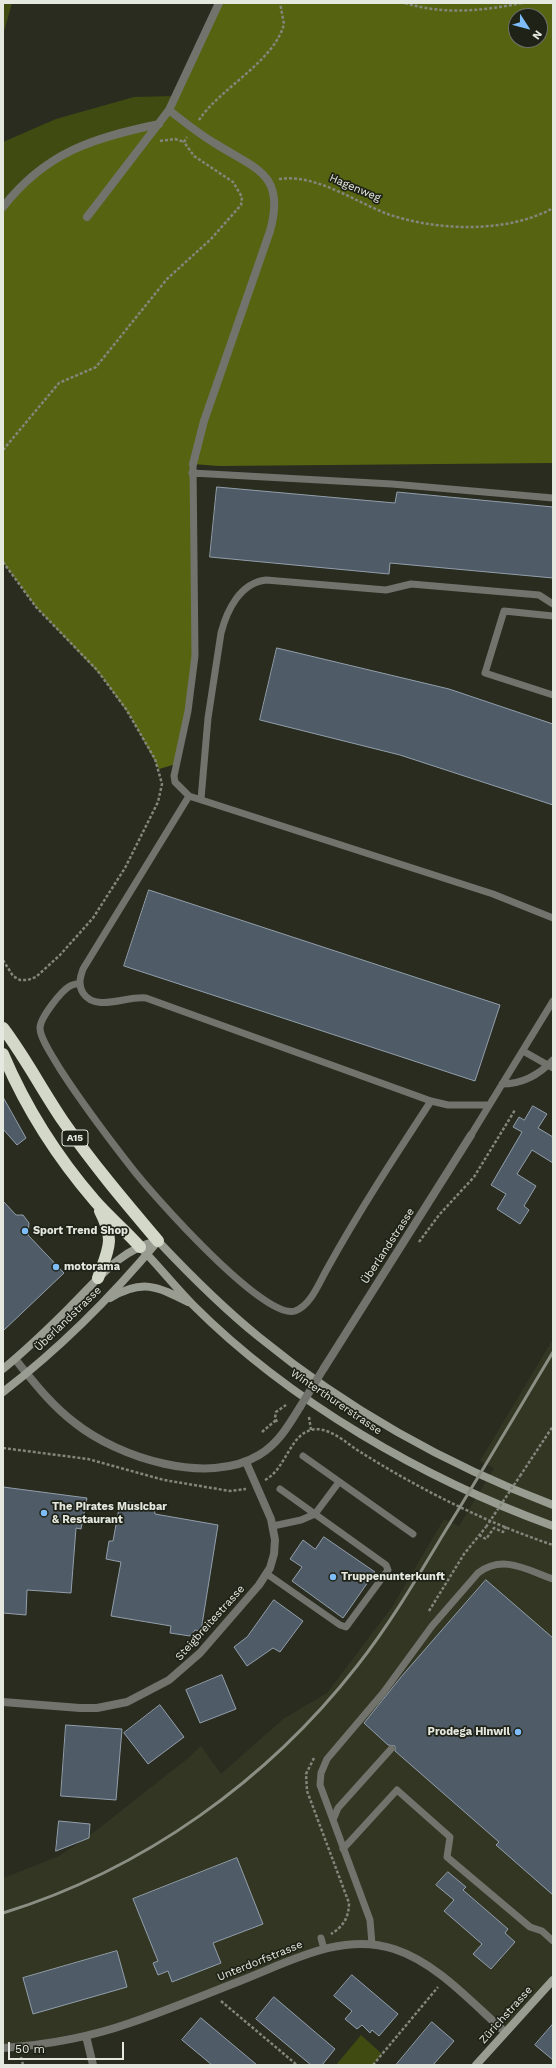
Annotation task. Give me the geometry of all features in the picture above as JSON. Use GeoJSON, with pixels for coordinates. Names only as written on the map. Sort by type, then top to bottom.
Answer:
{"type":"FeatureCollection","features":[{"type":"Feature","properties":{"kind":"highway","name":"A15"},"geometry":{"type":"LineString","coordinates":[[3,1028],[18,1048],[46,1095],[83,1149],[158,1241]]}},
{"type":"Feature","properties":{"kind":"highway","name":"A15"},"geometry":{"type":"LineString","coordinates":[[3,1054],[27,1102],[77,1179],[96,1202],[143,1250]]}},
{"type":"Feature","properties":{"kind":"highway"},"geometry":{"type":"LineString","coordinates":[[96,1202],[107,1223],[110,1237],[108,1250],[98,1278]]}},
{"type":"Feature","properties":{"kind":"main road","name":"Überlandstrasse"},"geometry":{"type":"LineString","coordinates":[[3,1369],[121,1257],[143,1250],[158,1241]]}},
{"type":"Feature","properties":{"kind":"main road","name":"Winterthurerstrasse"},"geometry":{"type":"LineString","coordinates":[[158,1241],[217,1300],[253,1332],[332,1391],[392,1429],[457,1464],[484,1477],[553,1504]]}},
{"type":"Feature","properties":{"kind":"main road","name":"Überlandstrasse"},"geometry":{"type":"LineString","coordinates":[[3,1392],[26,1373],[104,1301],[143,1250]]}},
{"type":"Feature","properties":{"kind":"main road","name":"Winterthurerstrasse"},"geometry":{"type":"LineString","coordinates":[[143,1250],[192,1304],[272,1372],[360,1432],[449,1482],[553,1526]]}},
{"type":"Feature","properties":{"kind":"main road"},"geometry":{"type":"LineString","coordinates":[[104,1301],[127,1289],[148,1286],[162,1289],[192,1304]]}},
{"type":"Feature","properties":{"kind":"main road","name":"Zürichstrasse"},"geometry":{"type":"LineString","coordinates":[[476,2065],[553,1980]]}},
{"type":"Feature","properties":{"kind":"street"},"geometry":{"type":"LineString","coordinates":[[87,217],[169,110],[219,3]]}},
{"type":"Feature","properties":{"kind":"street"},"geometry":{"type":"LineString","coordinates":[[169,110],[193,129],[217,145],[255,166],[269,181],[275,205],[273,221],[204,421],[193,464]]}},
{"type":"Feature","properties":{"kind":"street"},"geometry":{"type":"LineString","coordinates":[[3,207],[36,172],[59,156],[103,138],[159,124]]}},
{"type":"Feature","properties":{"kind":"street","name":"Überlandstrasse"},"geometry":{"type":"LineString","coordinates":[[246,1462],[273,1444],[286,1429],[471,1136]]}},
{"type":"Feature","properties":{"kind":"street"},"geometry":{"type":"LineString","coordinates":[[15,1359],[52,1402],[74,1423],[95,1437],[129,1453],[177,1465],[209,1469],[223,1468],[246,1462]]}},
{"type":"Feature","properties":{"kind":"street","name":"Steigbreitestrasse"},"geometry":{"type":"LineString","coordinates":[[3,1702],[97,1708],[127,1702],[141,1696],[169,1680],[184,1668],[228,1621],[267,1574],[272,1562],[275,1548],[273,1526],[261,1494],[246,1462]]}},
{"type":"Feature","properties":{"kind":"street","name":"Unterdorfstrasse"},"geometry":{"type":"LineString","coordinates":[[3,2048],[86,2036],[131,2023],[324,1948],[349,1944],[372,1944],[393,1949],[411,1956],[445,1979],[505,2032]]}},
{"type":"Feature","properties":{"kind":"street"},"geometry":{"type":"LineString","coordinates":[[86,2036],[93,2065]]}},
{"type":"Feature","properties":{"kind":"lane"},"geometry":{"type":"LineString","coordinates":[[193,464],[196,606],[195,656],[188,711],[174,776],[175,782],[190,796],[493,894],[553,918]]}},
{"type":"Feature","properties":{"kind":"lane"},"geometry":{"type":"LineString","coordinates":[[192,473],[392,484],[553,498]]}},
{"type":"Feature","properties":{"kind":"lane"},"geometry":{"type":"LineString","coordinates":[[201,799],[208,718],[221,632],[231,607],[250,585],[266,580],[386,590],[411,584],[539,595],[553,604]]}},
{"type":"Feature","properties":{"kind":"lane"},"geometry":{"type":"LineString","coordinates":[[553,616],[504,611],[485,673],[553,695]]}},
{"type":"Feature","properties":{"kind":"lane"},"geometry":{"type":"LineString","coordinates":[[190,796],[83,969],[80,983],[84,995],[96,1002],[146,998],[431,1101],[448,1105],[488,1105]]}},
{"type":"Feature","properties":{"kind":"lane"},"geometry":{"type":"LineString","coordinates":[[80,983],[70,985],[64,990],[43,1018],[41,1023],[41,1035],[56,1061],[96,1122],[162,1204],[229,1271],[266,1301],[287,1312],[295,1311],[310,1300],[351,1225],[431,1101]]}},
{"type":"Feature","properties":{"kind":"lane"},"geometry":{"type":"LineString","coordinates":[[471,1136],[488,1105],[553,1001]]}},
{"type":"Feature","properties":{"kind":"lane"},"geometry":{"type":"LineString","coordinates":[[523,1051],[551,1064]]}},
{"type":"Feature","properties":{"kind":"lane"},"geometry":{"type":"LineString","coordinates":[[502,1084],[516,1084],[538,1073],[551,1064]]}},
{"type":"Feature","properties":{"kind":"lane"},"geometry":{"type":"LineString","coordinates":[[303,1456],[413,1534]]}},
{"type":"Feature","properties":{"kind":"lane"},"geometry":{"type":"LineString","coordinates":[[273,1526],[301,1520],[315,1514],[339,1482]]}},
{"type":"Feature","properties":{"kind":"lane"},"geometry":{"type":"LineString","coordinates":[[267,1574],[340,1625],[346,1627],[349,1625],[388,1570],[386,1565],[280,1489]]}},
{"type":"Feature","properties":{"kind":"lane"},"geometry":{"type":"LineString","coordinates":[[372,1944],[370,1920],[320,1785],[321,1773],[327,1759],[383,1693],[429,1630],[478,1573],[486,1567],[502,1563],[553,1579]]}},
{"type":"Feature","properties":{"kind":"lane"},"geometry":{"type":"LineString","coordinates":[[333,1820],[338,1808],[391,1749]]}},
{"type":"Feature","properties":{"kind":"lane"},"geometry":{"type":"LineString","coordinates":[[343,1849],[397,1790],[450,1837],[447,1857],[530,1927],[542,1931],[552,1937]]}},
{"type":"Feature","properties":{"kind":"lane"},"geometry":{"type":"LineString","coordinates":[[321,1938],[324,1948]]}},
{"type":"Feature","properties":{"kind":"path"},"geometry":{"type":"LineString","coordinates":[[3,450],[59,383],[96,367],[167,279],[211,239],[240,205],[242,196],[233,182],[194,156],[184,142],[208,108],[257,63],[276,40],[284,24],[280,3]]}},
{"type":"Feature","properties":{"kind":"path"},"geometry":{"type":"LineString","coordinates":[[405,3],[432,9],[461,11],[488,10],[522,3]]}},
{"type":"Feature","properties":{"kind":"path","name":"Hagenweg"},"geometry":{"type":"LineString","coordinates":[[269,181],[289,178],[306,180],[400,218],[446,226],[480,226],[513,222],[539,215],[553,208]]}},
{"type":"Feature","properties":{"kind":"path"},"geometry":{"type":"LineString","coordinates":[[3,562],[36,607],[90,663],[116,697],[148,744],[157,764],[162,788],[158,802],[134,852],[115,884],[93,918],[60,955],[41,973],[32,979],[20,980],[10,973],[3,960]]}},
{"type":"Feature","properties":{"kind":"path"},"geometry":{"type":"LineString","coordinates":[[418,1243],[439,1215],[474,1177],[515,1110]]}},
{"type":"Feature","properties":{"kind":"path"},"geometry":{"type":"LineString","coordinates":[[310,1414],[310,1430]]}},
{"type":"Feature","properties":{"kind":"path"},"geometry":{"type":"LineString","coordinates":[[262,1432],[276,1420]]}},
{"type":"Feature","properties":{"kind":"path"},"geometry":{"type":"LineString","coordinates":[[428,1612],[464,1554],[486,1527],[553,1426]]}},
{"type":"Feature","properties":{"kind":"path"},"geometry":{"type":"LineString","coordinates":[[298,1438],[310,1430],[318,1429],[327,1431],[409,1480],[506,1526],[553,1545]]}},
{"type":"Feature","properties":{"kind":"path"},"geometry":{"type":"LineString","coordinates":[[479,1535],[486,1539],[494,1528],[504,1532],[506,1526]]}},
{"type":"Feature","properties":{"kind":"path"},"geometry":{"type":"LineString","coordinates":[[316,1756],[309,1765],[306,1774],[307,1791],[349,1903],[347,1916],[343,1924],[334,1933],[321,1938]]}},
{"type":"Feature","properties":{"kind":"path"},"geometry":{"type":"LineString","coordinates":[[373,2065],[445,1979]]}},
{"type":"Feature","properties":{"kind":"path"},"geometry":{"type":"LineString","coordinates":[[211,1992],[297,2065]]}},
{"type":"Feature","properties":{"kind":"shaded area"},"geometry":{"type":"Polygon","coordinates":[[[553,1339],[553,1980],[505,2032],[445,1979],[400,1951],[340,1945],[131,2023],[3,2048],[3,1878],[59,1856],[89,1836],[187,1759],[201,1746],[221,1774],[283,1719],[327,1693],[392,1607],[444,1519],[459,1526],[494,1468],[480,1461],[553,1339]]]}},
{"type":"Feature","properties":{"kind":"green space"},"geometry":{"type":"Polygon","coordinates":[[[3,3],[12,3],[3,35],[3,3]]]}},
{"type":"Feature","properties":{"kind":"green space"},"geometry":{"type":"Polygon","coordinates":[[[219,3],[553,3],[553,463],[219,466],[193,464],[195,656],[176,764],[159,769],[132,719],[103,678],[36,607],[3,562],[3,207],[59,156],[159,124],[219,3]]]}},
{"type":"Feature","properties":{"kind":"green space"},"geometry":{"type":"Polygon","coordinates":[[[176,96],[164,118],[3,207],[3,142],[56,119],[134,97],[176,96]]]}},
{"type":"Feature","properties":{"kind":"green space"},"geometry":{"type":"Polygon","coordinates":[[[361,2035],[382,2054],[373,2065],[336,2065],[361,2035]]]}},
{"type":"Feature","properties":{"kind":"building"},"geometry":{"type":"Polygon","coordinates":[[[217,487],[395,503],[397,492],[553,507],[553,578],[390,563],[389,574],[210,557],[217,487]]]}},
{"type":"Feature","properties":{"kind":"building"},"geometry":{"type":"Polygon","coordinates":[[[277,648],[449,689],[553,724],[553,805],[400,755],[260,720],[277,648]]]}},
{"type":"Feature","properties":{"kind":"building"},"geometry":{"type":"Polygon","coordinates":[[[149,890],[500,1005],[475,1081],[124,966],[149,890]]]}},
{"type":"Feature","properties":{"kind":"building"},"geometry":{"type":"Polygon","coordinates":[[[3,1097],[26,1138],[17,1145],[3,1129],[3,1097]]]}},
{"type":"Feature","properties":{"kind":"building"},"geometry":{"type":"Polygon","coordinates":[[[533,1106],[547,1114],[538,1128],[553,1137],[553,1163],[532,1150],[517,1174],[536,1186],[524,1206],[529,1210],[520,1224],[497,1209],[506,1194],[491,1185],[522,1132],[513,1127],[519,1117],[524,1120],[533,1106]]]}},
{"type":"Feature","properties":{"kind":"building"},"geometry":{"type":"Polygon","coordinates":[[[3,1201],[16,1215],[23,1215],[29,1223],[28,1235],[64,1273],[3,1331],[3,1201]]]}},
{"type":"Feature","properties":{"kind":"building"},"geometry":{"type":"Polygon","coordinates":[[[3,1487],[87,1498],[81,1529],[76,1528],[71,1593],[27,1590],[26,1615],[3,1613],[3,1487]]]}},
{"type":"Feature","properties":{"kind":"building"},"geometry":{"type":"Polygon","coordinates":[[[122,1501],[154,1507],[155,1514],[218,1525],[201,1631],[195,1630],[190,1636],[170,1633],[171,1626],[111,1616],[121,1562],[106,1559],[109,1541],[113,1541],[120,1503],[122,1503],[122,1501]]]}},
{"type":"Feature","properties":{"kind":"building","name":"Truppenunterkunft"},"geometry":{"type":"Polygon","coordinates":[[[324,1537],[375,1572],[343,1618],[292,1581],[302,1567],[290,1559],[303,1540],[315,1549],[324,1537]]]}},
{"type":"Feature","properties":{"kind":"building"},"geometry":{"type":"Polygon","coordinates":[[[486,1580],[553,1638],[553,1895],[496,1845],[499,1842],[395,1751],[395,1746],[388,1745],[364,1723],[401,1677],[486,1580]]]}},
{"type":"Feature","properties":{"kind":"building"},"geometry":{"type":"Polygon","coordinates":[[[274,1600],[303,1621],[280,1652],[273,1648],[247,1666],[234,1647],[247,1637],[274,1600]]]}},
{"type":"Feature","properties":{"kind":"building"},"geometry":{"type":"Polygon","coordinates":[[[222,1675],[236,1709],[200,1723],[186,1690],[222,1675]]]}},
{"type":"Feature","properties":{"kind":"building"},"geometry":{"type":"Polygon","coordinates":[[[160,1705],[184,1737],[148,1764],[124,1733],[160,1705]]]}},
{"type":"Feature","properties":{"kind":"building"},"geometry":{"type":"Polygon","coordinates":[[[66,1725],[122,1729],[116,1800],[61,1796],[66,1725]]]}},
{"type":"Feature","properties":{"kind":"building"},"geometry":{"type":"Polygon","coordinates":[[[59,1821],[90,1824],[89,1838],[56,1851],[59,1821]]]}},
{"type":"Feature","properties":{"kind":"building"},"geometry":{"type":"Polygon","coordinates":[[[237,1858],[263,1924],[213,1943],[221,1963],[172,1982],[168,1971],[158,1975],[153,1963],[158,1961],[133,1899],[237,1858]]]}},
{"type":"Feature","properties":{"kind":"building"},"geometry":{"type":"Polygon","coordinates":[[[448,1872],[466,1887],[463,1890],[508,1929],[505,1933],[515,1942],[491,1969],[473,1954],[482,1944],[444,1911],[454,1900],[436,1885],[448,1872]]]}},
{"type":"Feature","properties":{"kind":"building"},"geometry":{"type":"Polygon","coordinates":[[[117,1951],[127,1987],[33,2014],[23,1978],[117,1951]]]}},
{"type":"Feature","properties":{"kind":"building"},"geometry":{"type":"Polygon","coordinates":[[[352,1975],[398,2014],[379,2036],[372,2030],[370,2033],[362,2025],[357,2029],[345,2019],[352,2011],[334,1996],[352,1975]]]}},
{"type":"Feature","properties":{"kind":"building"},"geometry":{"type":"Polygon","coordinates":[[[274,1997],[335,2049],[322,2065],[311,2065],[256,2019],[274,1997]]]}},
{"type":"Feature","properties":{"kind":"building"},"geometry":{"type":"Polygon","coordinates":[[[201,2018],[257,2065],[212,2065],[182,2040],[201,2018]]]}},
{"type":"Feature","properties":{"kind":"building"},"geometry":{"type":"Polygon","coordinates":[[[432,2022],[454,2041],[433,2065],[396,2065],[432,2022]]]}},
{"type":"Feature","properties":{"kind":"building"},"geometry":{"type":"Polygon","coordinates":[[[553,2024],[553,2060],[535,2045],[553,2024]]]}},
{"type":"Feature","properties":{"kind":"railway"},"geometry":{"type":"LineString","coordinates":[[3,1913],[55,1895],[105,1872],[153,1846],[199,1816],[243,1783],[284,1747],[322,1708],[381,1634],[424,1567],[553,1352]]}},
{"type":"Feature","properties":{"kind":"place","name":"Sport Trend Shop"},"geometry":{"type":"Point","coordinates":[25,1231]}},
{"type":"Feature","properties":{"kind":"place","name":"motorama"},"geometry":{"type":"Point","coordinates":[56,1267]}},
{"type":"Feature","properties":{"kind":"place","name":"The Pirates Musicbar & Restaurant"},"geometry":{"type":"Point","coordinates":[44,1513]}},
{"type":"Feature","properties":{"kind":"place","name":"Truppenunterkunft"},"geometry":{"type":"Point","coordinates":[333,1577]}},
{"type":"Feature","properties":{"kind":"place","name":"Prodega Hinwil"},"geometry":{"type":"Point","coordinates":[518,1732]}}]}
